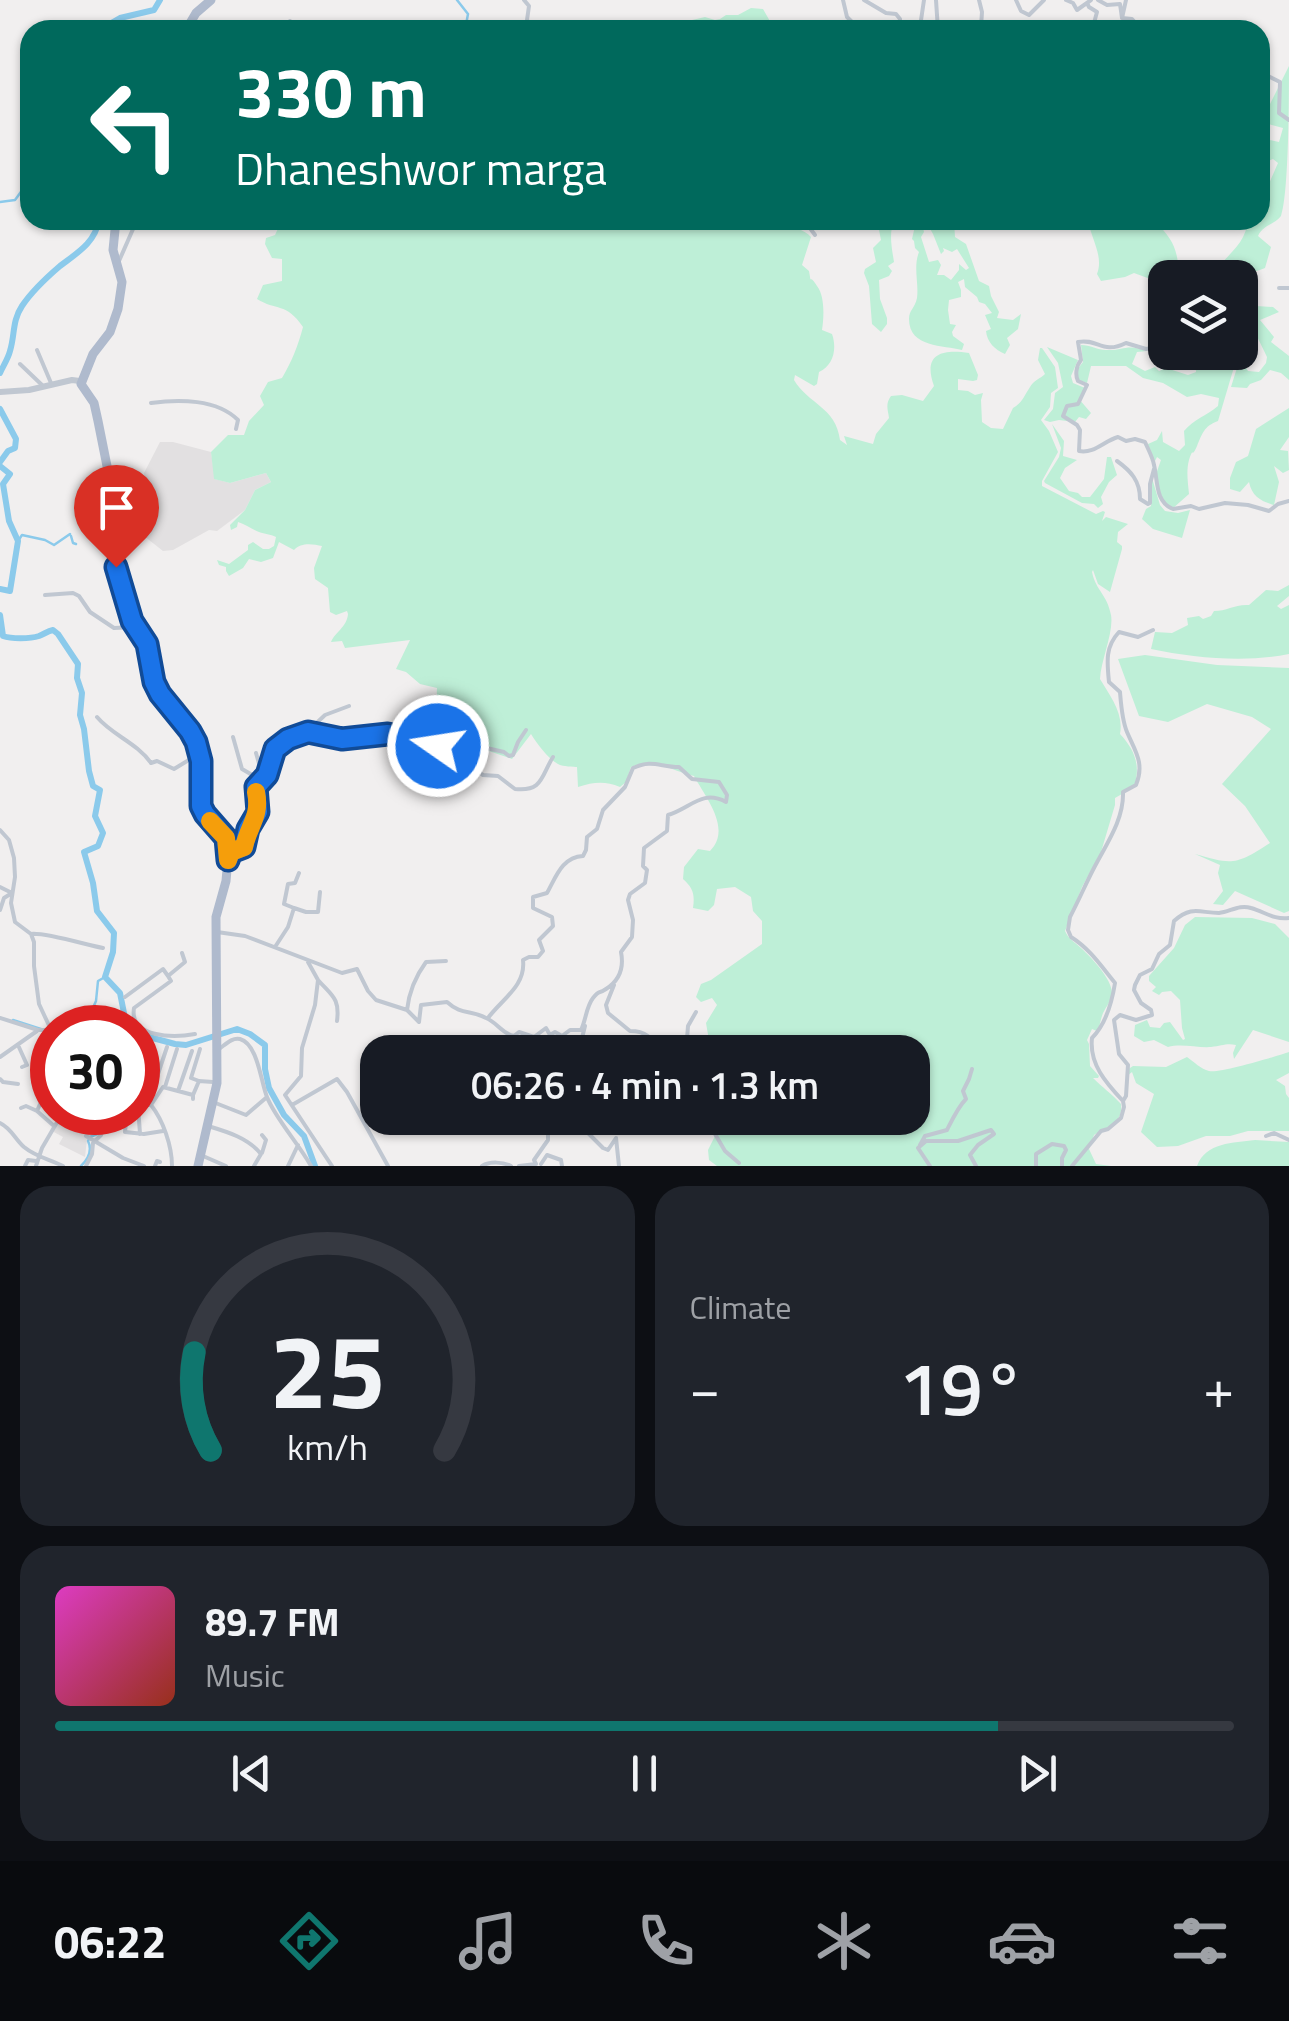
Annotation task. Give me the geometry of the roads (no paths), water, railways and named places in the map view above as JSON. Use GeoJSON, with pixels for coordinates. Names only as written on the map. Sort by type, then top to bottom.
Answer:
{"type":"FeatureCollection","features":[{"type":"Feature","properties":{"kind":"main road"},"geometry":{"type":"LineString","coordinates":[[192,20],[212,0]]}},
{"type":"Feature","properties":{"kind":"main road"},"geometry":{"type":"LineString","coordinates":[[115,230],[113,250],[122,282],[114,324],[80,381],[94,403],[98,420],[119,536],[117,576],[136,627],[147,644],[154,682],[196,742],[201,761],[201,806],[226,838],[224,895],[216,917],[217,1083],[200,1160]]}},
{"type":"Feature","properties":{"kind":"street"},"geometry":{"type":"LineString","coordinates":[[1016,0],[1028,15],[1044,0]]}},
{"type":"Feature","properties":{"kind":"street"},"geometry":{"type":"LineString","coordinates":[[1066,0],[1077,10],[1092,1],[1120,4],[1122,18]]}},
{"type":"Feature","properties":{"kind":"street"},"geometry":{"type":"LineString","coordinates":[[1122,18],[1126,0]]}},
{"type":"Feature","properties":{"kind":"street"},"geometry":{"type":"LineString","coordinates":[[863,1],[896,14],[900,20]]}},
{"type":"Feature","properties":{"kind":"street"},"geometry":{"type":"LineString","coordinates":[[1122,18],[1133,20]]}},
{"type":"Feature","properties":{"kind":"street"},"geometry":{"type":"LineString","coordinates":[[1270,77],[1280,82],[1279,113],[1289,120]]}},
{"type":"Feature","properties":{"kind":"street"},"geometry":{"type":"LineString","coordinates":[[118,265],[134,230]]}},
{"type":"Feature","properties":{"kind":"street"},"geometry":{"type":"LineString","coordinates":[[811,230],[815,235]]}},
{"type":"Feature","properties":{"kind":"street"},"geometry":{"type":"LineString","coordinates":[[1279,288],[1289,288]]}},
{"type":"Feature","properties":{"kind":"street"},"geometry":{"type":"LineString","coordinates":[[1148,349],[1126,343],[1103,348],[1092,342],[1079,342],[1081,360],[1076,376],[1087,388],[1078,404],[1068,406],[1062,416],[1080,430],[1078,449],[1096,449],[1118,437],[1147,444],[1163,503],[1176,510],[1226,503],[1269,511],[1289,501]]}},
{"type":"Feature","properties":{"kind":"street"},"geometry":{"type":"LineString","coordinates":[[37,350],[49,387]]}},
{"type":"Feature","properties":{"kind":"street"},"geometry":{"type":"LineString","coordinates":[[20,364],[49,387]]}},
{"type":"Feature","properties":{"kind":"street"},"geometry":{"type":"LineString","coordinates":[[0,392],[80,381]]}},
{"type":"Feature","properties":{"kind":"street"},"geometry":{"type":"LineString","coordinates":[[151,403],[183,401],[210,405],[236,416],[236,430]]}},
{"type":"Feature","properties":{"kind":"street"},"geometry":{"type":"LineString","coordinates":[[1117,461],[1131,472],[1140,487],[1140,499],[1148,504],[1154,469]]}},
{"type":"Feature","properties":{"kind":"street"},"geometry":{"type":"LineString","coordinates":[[45,596],[74,593],[90,611],[114,628],[136,627]]}},
{"type":"Feature","properties":{"kind":"street"},"geometry":{"type":"LineString","coordinates":[[1072,1166],[1101,1131],[1121,1118],[1124,1107],[1101,1076],[1090,1049],[1092,1038],[1102,1027],[1115,983],[1081,943],[1071,937],[1068,926],[1122,812],[1122,792],[1136,785],[1141,771],[1140,758],[1125,729],[1120,692],[1109,682],[1108,649],[1119,632],[1138,637],[1153,630]]}},
{"type":"Feature","properties":{"kind":"street"},"geometry":{"type":"LineString","coordinates":[[228,860],[231,852],[244,847],[258,812],[256,787],[267,775],[275,749],[308,732],[325,715],[349,706]]}},
{"type":"Feature","properties":{"kind":"street"},"geometry":{"type":"LineString","coordinates":[[97,717],[150,762],[157,760],[174,769],[198,754]]}},
{"type":"Feature","properties":{"kind":"street"},"geometry":{"type":"LineString","coordinates":[[308,732],[342,739],[388,734],[414,744],[422,741],[440,746],[465,743],[511,756],[526,730]]}},
{"type":"Feature","properties":{"kind":"street"},"geometry":{"type":"LineString","coordinates":[[233,737],[241,767],[260,782]]}},
{"type":"Feature","properties":{"kind":"street"},"geometry":{"type":"LineString","coordinates":[[440,746],[446,789],[474,769],[496,776],[515,789],[532,788],[542,780],[553,757]]}},
{"type":"Feature","properties":{"kind":"street"},"geometry":{"type":"LineString","coordinates":[[254,776],[260,768],[256,752]]}},
{"type":"Feature","properties":{"kind":"street"},"geometry":{"type":"LineString","coordinates":[[488,1018],[518,984],[523,975],[523,960],[538,957],[543,950],[539,940],[554,926],[552,917],[532,908],[533,897],[547,894],[564,862],[583,856],[586,837],[596,829],[602,810],[625,787],[633,768],[651,762],[679,767],[692,779],[716,780],[727,795],[726,802],[716,796],[705,796],[668,815],[667,830],[644,848],[645,883],[628,900],[634,920],[632,938],[622,952],[622,973],[588,1005],[583,1035]]}},
{"type":"Feature","properties":{"kind":"street"},"geometry":{"type":"LineString","coordinates":[[0,830],[14,858],[15,922],[32,934],[34,942],[39,1005]]}},
{"type":"Feature","properties":{"kind":"street"},"geometry":{"type":"LineString","coordinates":[[299,874],[295,883],[288,884],[284,904],[318,912],[320,892]]}},
{"type":"Feature","properties":{"kind":"street"},"geometry":{"type":"LineString","coordinates":[[0,887],[12,893]]}},
{"type":"Feature","properties":{"kind":"street"},"geometry":{"type":"LineString","coordinates":[[0,910],[4,898],[12,893]]}},
{"type":"Feature","properties":{"kind":"street"},"geometry":{"type":"LineString","coordinates":[[1123,1101],[1128,1065],[1119,1054],[1114,1020],[1120,1015],[1136,1020],[1152,1015],[1135,993],[1135,984],[1170,945],[1174,921],[1193,911],[1219,913],[1244,907],[1278,919],[1289,918]]}},
{"type":"Feature","properties":{"kind":"street"},"geometry":{"type":"LineString","coordinates":[[276,947],[294,908]]}},
{"type":"Feature","properties":{"kind":"street"},"geometry":{"type":"LineString","coordinates":[[32,934],[39,932],[104,948]]}},
{"type":"Feature","properties":{"kind":"street"},"geometry":{"type":"LineString","coordinates":[[217,932],[245,936],[342,973],[357,969],[376,1000],[407,1010],[419,1022],[422,1006],[440,1002],[447,1002],[460,1012],[488,1018],[503,1033],[514,1036],[520,1032],[534,1037],[546,1028],[550,1035],[555,1032],[560,1036],[570,1030],[581,1030],[586,1019]]}},
{"type":"Feature","properties":{"kind":"street"},"geometry":{"type":"LineString","coordinates":[[168,976],[184,962],[182,952]]}},
{"type":"Feature","properties":{"kind":"street"},"geometry":{"type":"LineString","coordinates":[[308,960],[310,970],[336,999],[338,1021]]}},
{"type":"Feature","properties":{"kind":"street"},"geometry":{"type":"LineString","coordinates":[[407,1010],[412,984],[422,967],[426,962],[446,961]]}},
{"type":"Feature","properties":{"kind":"street"},"geometry":{"type":"LineString","coordinates":[[125,997],[163,970],[172,980],[134,1008],[134,1021],[144,1030],[156,1033],[196,1034]]}},
{"type":"Feature","properties":{"kind":"street"},"geometry":{"type":"LineString","coordinates":[[318,980],[302,1048],[301,1076],[286,1093],[332,1166]]}},
{"type":"Feature","properties":{"kind":"street"},"geometry":{"type":"LineString","coordinates":[[616,980],[607,1000],[608,1013],[630,1031],[641,1031],[654,1040],[658,1051],[684,1046],[696,1012]]}},
{"type":"Feature","properties":{"kind":"street"},"geometry":{"type":"LineString","coordinates":[[0,1018],[30,1027]]}},
{"type":"Feature","properties":{"kind":"street"},"geometry":{"type":"LineString","coordinates":[[0,1057],[30,1036]]}},
{"type":"Feature","properties":{"kind":"street"},"geometry":{"type":"LineString","coordinates":[[217,1048],[239,1038],[245,1042],[254,1054],[267,1097],[310,1166]]}},
{"type":"Feature","properties":{"kind":"street"},"geometry":{"type":"LineString","coordinates":[[18,1045],[27,1066],[22,1066]]}},
{"type":"Feature","properties":{"kind":"street"},"geometry":{"type":"LineString","coordinates":[[160,1064],[166,1047]]}},
{"type":"Feature","properties":{"kind":"street"},"geometry":{"type":"LineString","coordinates":[[160,1093],[177,1049]]}},
{"type":"Feature","properties":{"kind":"street"},"geometry":{"type":"LineString","coordinates":[[200,1049],[191,1078],[217,1083]]}},
{"type":"Feature","properties":{"kind":"street"},"geometry":{"type":"LineString","coordinates":[[178,1091],[192,1051]]}},
{"type":"Feature","properties":{"kind":"street"},"geometry":{"type":"LineString","coordinates":[[930,1166],[918,1148],[926,1136],[947,1130],[966,1098],[962,1091],[972,1069]]}},
{"type":"Feature","properties":{"kind":"street"},"geometry":{"type":"LineString","coordinates":[[292,1106],[337,1080],[386,1164],[378,1166]]}},
{"type":"Feature","properties":{"kind":"street"},"geometry":{"type":"LineString","coordinates":[[1,1082],[18,1084]]}},
{"type":"Feature","properties":{"kind":"street"},"geometry":{"type":"LineString","coordinates":[[160,1085],[193,1097],[200,1082]]}},
{"type":"Feature","properties":{"kind":"street"},"geometry":{"type":"LineString","coordinates":[[214,1102],[246,1115],[267,1097]]}},
{"type":"Feature","properties":{"kind":"street"},"geometry":{"type":"LineString","coordinates":[[21,1108],[30,1108]]}},
{"type":"Feature","properties":{"kind":"street"},"geometry":{"type":"LineString","coordinates":[[519,1166],[536,1164],[534,1160],[548,1140],[552,1120],[584,1128],[608,1150],[616,1138],[619,1166]]}},
{"type":"Feature","properties":{"kind":"street"},"geometry":{"type":"LineString","coordinates":[[160,1121],[170,1143],[172,1166]]}},
{"type":"Feature","properties":{"kind":"street"},"geometry":{"type":"LineString","coordinates":[[0,1123],[8,1127],[37,1162]]}},
{"type":"Feature","properties":{"kind":"street"},"geometry":{"type":"LineString","coordinates":[[208,1126],[238,1136],[261,1154]]}},
{"type":"Feature","properties":{"kind":"street"},"geometry":{"type":"LineString","coordinates":[[920,1145],[932,1140],[958,1141],[991,1130],[994,1134],[970,1155],[976,1166]]}},
{"type":"Feature","properties":{"kind":"street"},"geometry":{"type":"LineString","coordinates":[[1266,1136],[1274,1133],[1289,1140]]}},
{"type":"Feature","properties":{"kind":"street"},"geometry":{"type":"LineString","coordinates":[[37,1162],[50,1135]]}},
{"type":"Feature","properties":{"kind":"street"},"geometry":{"type":"LineString","coordinates":[[86,1166],[94,1141],[101,1135]]}},
{"type":"Feature","properties":{"kind":"street"},"geometry":{"type":"LineString","coordinates":[[254,1166],[266,1140],[262,1135]]}},
{"type":"Feature","properties":{"kind":"street"},"geometry":{"type":"LineString","coordinates":[[716,1135],[739,1163]]}},
{"type":"Feature","properties":{"kind":"street"},"geometry":{"type":"LineString","coordinates":[[86,1136],[144,1166]]}},
{"type":"Feature","properties":{"kind":"street"},"geometry":{"type":"LineString","coordinates":[[1036,1166],[1036,1154],[1052,1144],[1066,1150],[1062,1166]]}},
{"type":"Feature","properties":{"kind":"street"},"geometry":{"type":"LineString","coordinates":[[288,1166],[298,1145]]}},
{"type":"Feature","properties":{"kind":"street"},"geometry":{"type":"LineString","coordinates":[[541,1164],[547,1154],[560,1160],[562,1166]]}},
{"type":"Feature","properties":{"kind":"street"},"geometry":{"type":"LineString","coordinates":[[24,1166],[28,1160],[62,1166]]}},
{"type":"Feature","properties":{"kind":"street"},"geometry":{"type":"LineString","coordinates":[[200,1160],[222,1165]]}},
{"type":"Feature","properties":{"kind":"street"},"geometry":{"type":"LineString","coordinates":[[482,1166],[511,1166]]}},
{"type":"Feature","properties":{"kind":"waterway"},"geometry":{"type":"LineString","coordinates":[[116,20],[154,10],[160,0]]}},
{"type":"Feature","properties":{"kind":"waterway"},"geometry":{"type":"LineString","coordinates":[[457,0],[468,14],[467,20]]}},
{"type":"Feature","properties":{"kind":"waterway"},"geometry":{"type":"LineString","coordinates":[[0,202],[15,200],[20,193]]}},
{"type":"Feature","properties":{"kind":"waterway"},"geometry":{"type":"LineString","coordinates":[[0,373],[22,306],[44,280],[79,252],[96,230]]}},
{"type":"Feature","properties":{"kind":"waterway"},"geometry":{"type":"LineString","coordinates":[[0,409],[16,439],[15,448],[0,462]]}},
{"type":"Feature","properties":{"kind":"waterway"},"geometry":{"type":"LineString","coordinates":[[0,466],[10,474],[3,484],[9,521],[18,541],[10,591],[0,589]]}},
{"type":"Feature","properties":{"kind":"waterway"},"geometry":{"type":"LineString","coordinates":[[18,541],[22,535],[54,545],[70,534]]}},
{"type":"Feature","properties":{"kind":"waterway"},"geometry":{"type":"LineString","coordinates":[[71,536],[76,544]]}},
{"type":"Feature","properties":{"kind":"waterway"},"geometry":{"type":"LineString","coordinates":[[0,615],[3,636],[31,638],[53,630],[78,664],[80,715],[89,771],[93,786],[100,790],[95,816],[103,833],[98,846],[84,852],[97,911],[114,933],[105,977],[120,993],[122,1005]]}},
{"type":"Feature","properties":{"kind":"waterway"},"geometry":{"type":"LineString","coordinates":[[94,1005],[98,981],[105,977]]}},
{"type":"Feature","properties":{"kind":"waterway"},"geometry":{"type":"LineString","coordinates":[[13,1020],[30,1025]]}},
{"type":"Feature","properties":{"kind":"waterway"},"geometry":{"type":"LineString","coordinates":[[160,1040],[186,1045],[237,1029],[265,1045],[269,1088],[284,1115],[304,1136],[315,1166]]}},
{"type":"Feature","properties":{"kind":"waterway"},"geometry":{"type":"LineString","coordinates":[[81,1166],[89,1155],[88,1141],[95,1135]]}}]}
